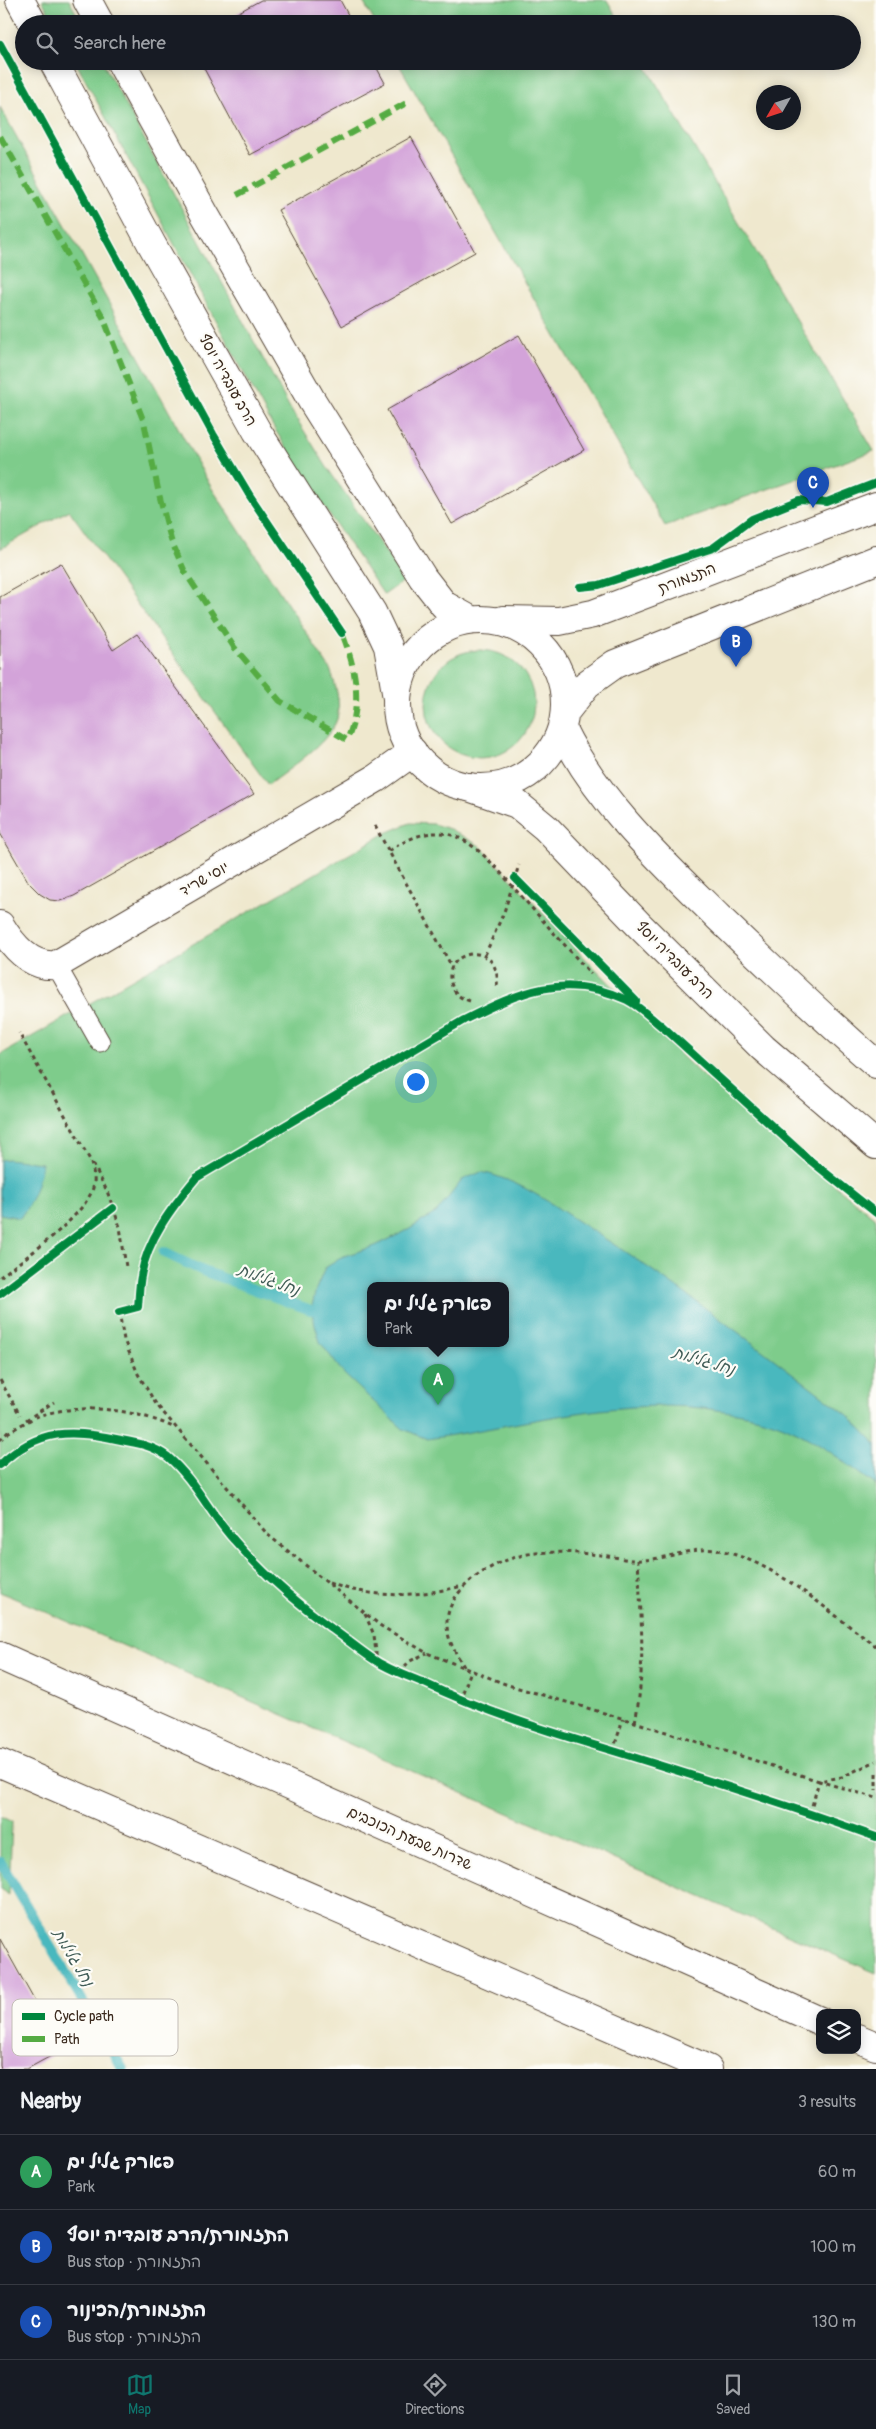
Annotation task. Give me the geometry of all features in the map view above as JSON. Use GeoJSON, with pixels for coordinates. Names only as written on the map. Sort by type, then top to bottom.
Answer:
{"type":"FeatureCollection","features":[{"type":"Feature","properties":{"kind":"street"},"geometry":{"type":"LineString","coordinates":[[20,0],[28,15]]}},
{"type":"Feature","properties":{"kind":"street"},"geometry":{"type":"LineString","coordinates":[[87,0],[95,15]]}},
{"type":"Feature","properties":{"kind":"street","name":"הרב עובדיה יוסף"},"geometry":{"type":"LineString","coordinates":[[58,70],[151,244],[257,431],[372,612],[388,646],[397,698]]}},
{"type":"Feature","properties":{"kind":"street"},"geometry":{"type":"LineString","coordinates":[[125,70],[204,213],[312,401],[423,578],[444,605],[482,620],[516,627],[538,642],[554,662],[564,686],[563,721],[576,759],[598,788],[671,870],[816,1012],[876,1064]]}},
{"type":"Feature","properties":{"kind":"street","name":"התזמורת"},"geometry":{"type":"LineString","coordinates":[[482,620],[559,621],[593,614],[876,506]]}},
{"type":"Feature","properties":{"kind":"street"},"geometry":{"type":"LineString","coordinates":[[482,620],[453,624],[435,633],[420,646],[408,661],[400,679],[397,698],[399,721],[407,743],[422,764],[444,779],[469,787],[492,787],[516,781],[529,773],[552,751],[563,721],[588,684],[615,664],[876,560]]}},
{"type":"Feature","properties":{"kind":"street","name":"יוסי שריד"},"geometry":{"type":"LineString","coordinates":[[56,964],[375,779],[413,752]]}},
{"type":"Feature","properties":{"kind":"street","name":"הרב עובדיה יוסף"},"geometry":{"type":"LineString","coordinates":[[469,787],[517,804],[546,828],[640,926],[763,1048],[876,1145]]}},
{"type":"Feature","properties":{"kind":"street"},"geometry":{"type":"LineString","coordinates":[[0,926],[8,938],[32,960],[47,966],[56,964]]}},
{"type":"Feature","properties":{"kind":"street","name":"שדרות שבעת הכוכבים"},"geometry":{"type":"LineString","coordinates":[[0,1656],[816,2019]]}},
{"type":"Feature","properties":{"kind":"street"},"geometry":{"type":"LineString","coordinates":[[0,1763],[708,2069]]}},
{"type":"Feature","properties":{"kind":"street"},"geometry":{"type":"LineString","coordinates":[[0,1769],[27,1775]]}},
{"type":"Feature","properties":{"kind":"street"},"geometry":{"type":"LineString","coordinates":[[861,2040],[876,2046]]}},
{"type":"Feature","properties":{"kind":"lane"},"geometry":{"type":"LineString","coordinates":[[56,964],[100,1042]]}},
{"type":"Feature","properties":{"kind":"path"},"geometry":{"type":"LineString","coordinates":[[374,826],[452,966]]}},
{"type":"Feature","properties":{"kind":"path"},"geometry":{"type":"LineString","coordinates":[[389,851],[407,838],[419,834],[436,833],[458,837],[484,855],[591,974]]}},
{"type":"Feature","properties":{"kind":"path"},"geometry":{"type":"LineString","coordinates":[[485,955],[504,912],[519,865]]}},
{"type":"Feature","properties":{"kind":"path"},"geometry":{"type":"LineString","coordinates":[[515,878],[536,899]]}},
{"type":"Feature","properties":{"kind":"path"},"geometry":{"type":"LineString","coordinates":[[470,1001],[460,998],[454,991],[449,975],[452,966],[463,956],[470,953],[485,955],[491,959],[498,971],[497,987]]}},
{"type":"Feature","properties":{"kind":"path"},"geometry":{"type":"LineString","coordinates":[[19,1033],[90,1160],[113,1208],[120,1227],[126,1267]]}},
{"type":"Feature","properties":{"kind":"path"},"geometry":{"type":"LineString","coordinates":[[0,1277],[70,1220],[88,1198],[94,1183],[90,1160]]}},
{"type":"Feature","properties":{"kind":"path"},"geometry":{"type":"LineString","coordinates":[[105,1214],[113,1208]]}},
{"type":"Feature","properties":{"kind":"path"},"geometry":{"type":"LineString","coordinates":[[129,1309],[119,1312],[124,1340],[138,1374],[156,1404],[268,1536],[365,1614],[407,1643],[427,1654],[508,1685],[623,1718],[876,1798]]}},
{"type":"Feature","properties":{"kind":"path"},"geometry":{"type":"LineString","coordinates":[[0,1380],[20,1415]]}},
{"type":"Feature","properties":{"kind":"path"},"geometry":{"type":"LineString","coordinates":[[0,1440],[7,1433],[54,1402]]}},
{"type":"Feature","properties":{"kind":"path"},"geometry":{"type":"LineString","coordinates":[[7,1433],[39,1416],[62,1410],[88,1408],[156,1419],[178,1430]]}},
{"type":"Feature","properties":{"kind":"path"},"geometry":{"type":"LineString","coordinates":[[324,1581],[346,1589],[380,1596],[403,1596],[463,1586],[506,1561],[534,1553],[594,1554],[638,1560],[700,1550],[724,1551],[762,1564],[812,1597],[876,1646]]}},
{"type":"Feature","properties":{"kind":"path"},"geometry":{"type":"LineString","coordinates":[[635,1722],[642,1689],[643,1662],[638,1560]]}},
{"type":"Feature","properties":{"kind":"path"},"geometry":{"type":"LineString","coordinates":[[463,1586],[451,1602],[447,1618],[448,1633],[464,1668]]}},
{"type":"Feature","properties":{"kind":"path"},"geometry":{"type":"LineString","coordinates":[[365,1614],[388,1667]]}},
{"type":"Feature","properties":{"kind":"path"},"geometry":{"type":"LineString","coordinates":[[388,1667],[427,1654]]}},
{"type":"Feature","properties":{"kind":"path"},"geometry":{"type":"LineString","coordinates":[[370,1656],[408,1676]]}},
{"type":"Feature","properties":{"kind":"path"},"geometry":{"type":"LineString","coordinates":[[460,1700],[471,1671]]}},
{"type":"Feature","properties":{"kind":"path"},"geometry":{"type":"LineString","coordinates":[[451,1696],[469,1704]]}},
{"type":"Feature","properties":{"kind":"path"},"geometry":{"type":"LineString","coordinates":[[622,1754],[610,1750],[623,1718]]}},
{"type":"Feature","properties":{"kind":"path"},"geometry":{"type":"LineString","coordinates":[[819,1781],[842,1777],[876,1762]]}},
{"type":"Feature","properties":{"kind":"path"},"geometry":{"type":"LineString","coordinates":[[876,1773],[876,1790]]}},
{"type":"Feature","properties":{"kind":"path"},"geometry":{"type":"LineString","coordinates":[[810,1813],[819,1781]]}},
{"type":"Feature","properties":{"kind":"path"},"geometry":{"type":"LineString","coordinates":[[801,1810],[820,1816]]}},
{"type":"Feature","properties":{"kind":"green space"},"geometry":{"type":"Polygon","coordinates":[[[42,0],[69,0],[77,15],[50,15],[42,0]]]}},
{"type":"Feature","properties":{"kind":"green space"},"geometry":{"type":"Polygon","coordinates":[[[362,0],[607,0],[616,15],[371,15],[362,0]]]}},
{"type":"Feature","properties":{"kind":"green space"},"geometry":{"type":"Polygon","coordinates":[[[80,70],[107,70],[291,410],[328,469],[405,580],[384,595],[307,482],[271,423],[80,70]]]}},
{"type":"Feature","properties":{"kind":"green space"},"geometry":{"type":"Polygon","coordinates":[[[402,70],[648,70],[874,451],[665,526],[402,70]]]}},
{"type":"Feature","properties":{"kind":"green space"},"geometry":{"type":"Polygon","coordinates":[[[0,107],[211,487],[330,669],[338,697],[338,714],[335,724],[320,743],[298,763],[268,785],[69,510],[0,549],[0,107]]]}},
{"type":"Feature","properties":{"kind":"green space"},"geometry":{"type":"Polygon","coordinates":[[[480,650],[490,651],[510,659],[518,666],[525,674],[533,694],[533,714],[525,734],[518,742],[510,749],[490,757],[480,758],[470,757],[450,749],[442,742],[435,734],[427,714],[426,704],[427,694],[435,674],[442,666],[450,659],[470,651],[480,650]]]}},
{"type":"Feature","properties":{"kind":"green space"},"geometry":{"type":"Polygon","coordinates":[[[410,823],[433,824],[450,829],[480,846],[576,949],[698,1072],[876,1219],[876,1973],[0,1592],[0,1055],[386,833],[410,823]]]}},
{"type":"Feature","properties":{"kind":"green space"},"geometry":{"type":"Polygon","coordinates":[[[0,1816],[12,1822],[9,1895],[0,1889],[0,1816]]]}},
{"type":"Feature","properties":{"kind":"water"},"geometry":{"type":"Polygon","coordinates":[[[0,1160],[42,1163],[34,1192],[20,1218],[0,1214],[0,1160]]]}},
{"type":"Feature","properties":{"kind":"water"},"geometry":{"type":"Polygon","coordinates":[[[481,1172],[521,1186],[534,1193],[651,1269],[848,1415],[876,1444],[876,1485],[810,1439],[798,1433],[764,1419],[724,1411],[649,1406],[612,1409],[575,1413],[427,1439],[403,1429],[344,1374],[320,1342],[311,1310],[316,1289],[325,1268],[344,1256],[375,1246],[408,1230],[437,1212],[462,1180],[481,1172]]]}},
{"type":"Feature","properties":{"kind":"building"},"geometry":{"type":"Polygon","coordinates":[[[261,0],[340,0],[348,15],[234,15],[261,0]]]}},
{"type":"Feature","properties":{"kind":"building"},"geometry":{"type":"Polygon","coordinates":[[[205,70],[378,70],[385,83],[250,155],[205,70]]]}},
{"type":"Feature","properties":{"kind":"building"},"geometry":{"type":"Polygon","coordinates":[[[411,137],[475,252],[342,326],[278,210],[411,137]]]}},
{"type":"Feature","properties":{"kind":"building"},"geometry":{"type":"Polygon","coordinates":[[[519,335],[584,450],[452,524],[387,410],[519,335]]]}},
{"type":"Feature","properties":{"kind":"building"},"geometry":{"type":"Polygon","coordinates":[[[61,563],[113,650],[137,634],[254,794],[74,896],[60,901],[50,900],[40,894],[29,883],[0,833],[0,597],[61,563]]]}},
{"type":"Feature","properties":{"kind":"building"},"geometry":{"type":"Polygon","coordinates":[[[0,1939],[34,1999],[12,1999],[12,2056],[51,2056],[27,2069],[1,2069],[0,1939]]]}},
{"type":"Feature","properties":{"kind":"waterway","name":"נחל גלילות"},"geometry":{"type":"LineString","coordinates":[[163,1252],[203,1271],[311,1310],[325,1311]]}},
{"type":"Feature","properties":{"kind":"waterway","name":"נחל גלילות"},"geometry":{"type":"LineString","coordinates":[[0,1861],[82,1999]]}},
{"type":"Feature","properties":{"kind":"waterway","name":"נחל גלילות"},"geometry":{"type":"LineString","coordinates":[[115,2056],[123,2069]]}},
{"type":"Feature","properties":{"kind":"marked path"},"geometry":{"type":"LineString","coordinates":[[237,195],[410,101]]}},
{"type":"Feature","properties":{"kind":"marked path"},"geometry":{"type":"LineString","coordinates":[[0,136],[103,317],[144,422],[171,540],[185,572],[234,647],[280,701],[347,740],[355,713],[356,686],[351,660],[342,633]]}},
{"type":"Feature","properties":{"kind":"cycle path"},"geometry":{"type":"LineString","coordinates":[[0,44],[213,434],[250,496],[342,633]]}},
{"type":"Feature","properties":{"kind":"cycle path"},"geometry":{"type":"LineString","coordinates":[[580,587],[599,585],[713,548],[752,519],[799,500],[827,502],[876,483]]}},
{"type":"Feature","properties":{"kind":"cycle path"},"geometry":{"type":"LineString","coordinates":[[515,878],[636,1001]]}},
{"type":"Feature","properties":{"kind":"cycle path"},"geometry":{"type":"LineString","coordinates":[[119,1312],[138,1307],[141,1276],[149,1249],[162,1224],[196,1178],[464,1020],[504,1001],[524,994],[563,986],[604,991],[627,1000],[666,1030]]}},
{"type":"Feature","properties":{"kind":"cycle path"},"geometry":{"type":"LineString","coordinates":[[661,1025],[806,1157],[876,1213]]}},
{"type":"Feature","properties":{"kind":"cycle path"},"geometry":{"type":"LineString","coordinates":[[0,1294],[113,1208]]}},
{"type":"Feature","properties":{"kind":"cycle path"},"geometry":{"type":"LineString","coordinates":[[0,1465],[28,1444],[42,1438],[72,1433],[104,1436],[134,1442],[163,1453],[178,1466],[225,1530],[269,1577],[308,1610],[381,1664],[470,1703],[518,1721],[812,1814],[876,1837]]}},
{"type":"Feature","properties":{"kind":"place","name":"התזמורת/הכינור"},"geometry":{"type":"Point","coordinates":[813,508]}},
{"type":"Feature","properties":{"kind":"place","name":"התזמורת/הרב עובדיה יוסף"},"geometry":{"type":"Point","coordinates":[736,667]}},
{"type":"Feature","properties":{"kind":"place","name":"פארק גליל ים"},"geometry":{"type":"Point","coordinates":[438,1405]}}]}
